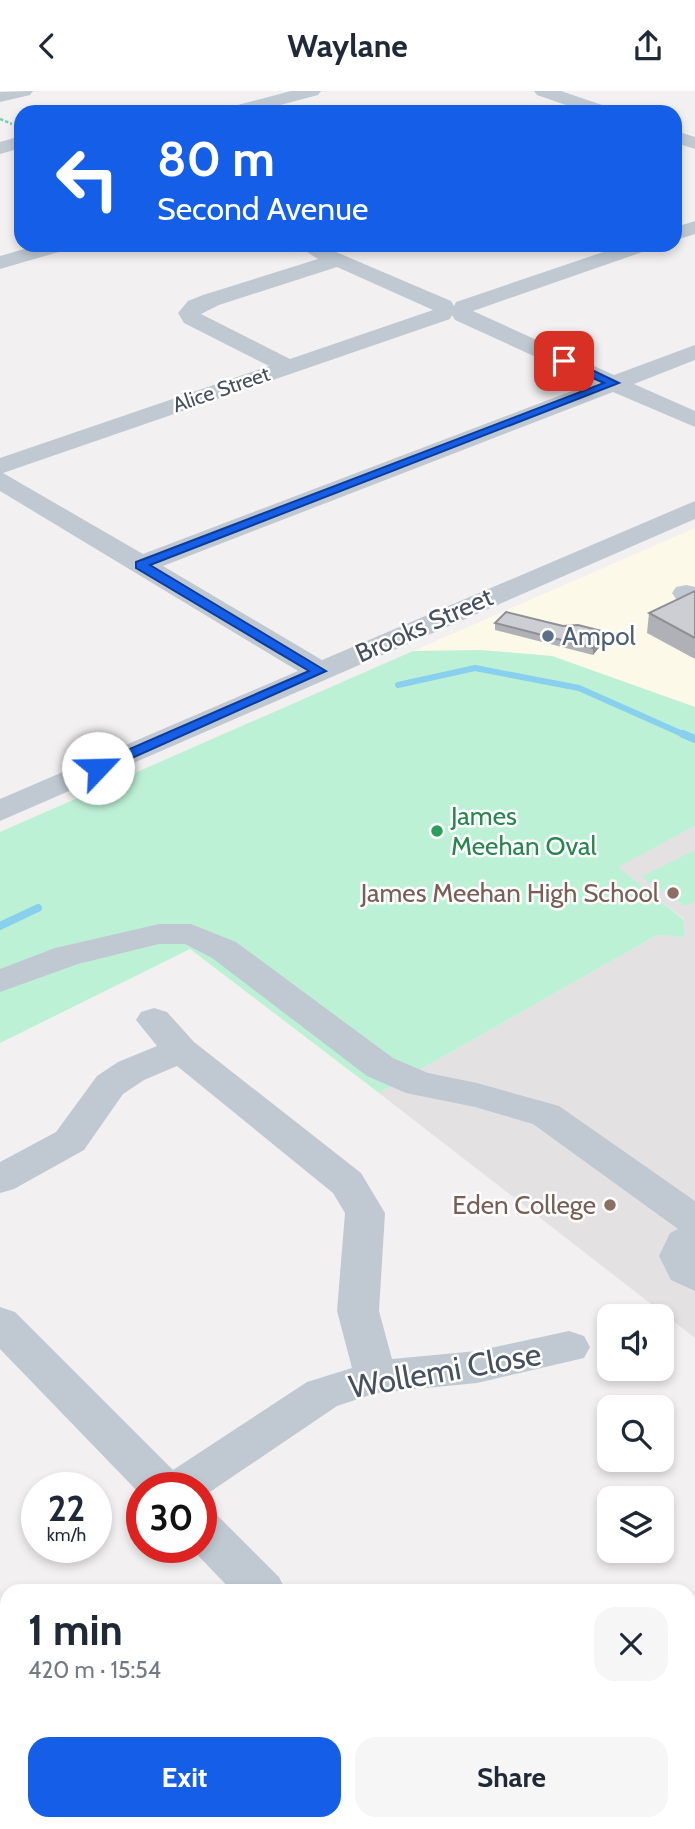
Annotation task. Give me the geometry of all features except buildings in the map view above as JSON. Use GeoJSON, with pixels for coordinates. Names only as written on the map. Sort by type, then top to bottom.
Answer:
{"type":"FeatureCollection","features":[{"type":"Feature","properties":{"kind":"street"},"geometry":{"type":"LineString","coordinates":[[0,97],[24,91]]}},
{"type":"Feature","properties":{"kind":"street"},"geometry":{"type":"LineString","coordinates":[[260,105],[313,91]]}},
{"type":"Feature","properties":{"kind":"street"},"geometry":{"type":"LineString","coordinates":[[542,99],[566,99],[584,105]]}},
{"type":"Feature","properties":{"kind":"street"},"geometry":{"type":"LineString","coordinates":[[0,263],[38,252]]}},
{"type":"Feature","properties":{"kind":"street"},"geometry":{"type":"LineString","coordinates":[[320,252],[695,420]]}},
{"type":"Feature","properties":{"kind":"street","name":"Alice Street"},"geometry":{"type":"LineString","coordinates":[[0,466],[624,252]]}},
{"type":"Feature","properties":{"kind":"street"},"geometry":{"type":"LineString","coordinates":[[287,366],[192,318],[189,313],[196,306],[211,300],[338,260]]}},
{"type":"Feature","properties":{"kind":"street"},"geometry":{"type":"LineString","coordinates":[[140,565],[695,352]]}},
{"type":"Feature","properties":{"kind":"street"},"geometry":{"type":"LineString","coordinates":[[0,466],[4,470],[0,477],[140,565],[319,671]]}},
{"type":"Feature","properties":{"kind":"street","name":"Brooks Street"},"geometry":{"type":"LineString","coordinates":[[0,811],[695,509]]}},
{"type":"Feature","properties":{"kind":"street"},"geometry":{"type":"LineString","coordinates":[[0,981],[67,956],[159,934],[191,934],[224,950],[380,1067],[418,1084],[477,1095],[546,1115],[695,1221]]}},
{"type":"Feature","properties":{"kind":"street"},"geometry":{"type":"LineString","coordinates":[[154,1020],[181,1051],[347,1183],[365,1213],[358,1311],[376,1377]]}},
{"type":"Feature","properties":{"kind":"street"},"geometry":{"type":"LineString","coordinates":[[0,1179],[69,1141],[110,1085],[131,1071],[181,1051]]}},
{"type":"Feature","properties":{"kind":"street"},"geometry":{"type":"LineString","coordinates":[[695,1238],[684,1243],[679,1256],[686,1270],[695,1276]]}},
{"type":"Feature","properties":{"kind":"street"},"geometry":{"type":"LineString","coordinates":[[0,1323],[146,1472]]}},
{"type":"Feature","properties":{"kind":"street","name":"Wollemi Close"},"geometry":{"type":"LineString","coordinates":[[205,1472],[322,1394],[376,1377],[477,1367],[569,1347]]}},
{"type":"Feature","properties":{"kind":"street"},"geometry":{"type":"LineString","coordinates":[[217,1545],[255,1584]]}},
{"type":"Feature","properties":{"kind":"shaded area"},"geometry":{"type":"Polygon","coordinates":[[[695,528],[695,707],[552,656],[480,650],[413,651],[695,528]]]}},
{"type":"Feature","properties":{"kind":"shaded area","name":"Eden College"},"geometry":{"type":"Polygon","coordinates":[[[695,826],[695,1338],[674,1322],[674,1304],[651,1304],[379,1093],[657,935],[685,937],[684,919],[617,867],[695,826]]]}},
{"type":"Feature","properties":{"kind":"green space"},"geometry":{"type":"Polygon","coordinates":[[[480,650],[552,656],[695,707],[695,826],[618,867],[684,920],[685,937],[657,935],[379,1093],[190,949],[0,1043],[0,832],[413,651],[480,650]]]}},
{"type":"Feature","properties":{"kind":"green space"},"geometry":{"type":"Polygon","coordinates":[[[695,850],[695,901],[685,906],[641,877],[695,850]]]}},
{"type":"Feature","properties":{"kind":"waterway"},"geometry":{"type":"LineString","coordinates":[[398,685],[475,668],[579,688],[687,736]]}},
{"type":"Feature","properties":{"kind":"waterway"},"geometry":{"type":"LineString","coordinates":[[683,734],[695,739]]}},
{"type":"Feature","properties":{"kind":"waterway"},"geometry":{"type":"LineString","coordinates":[[0,926],[38,908]]}},
{"type":"Feature","properties":{"kind":"place","name":"Ampol"},"geometry":{"type":"Point","coordinates":[548,636]}},
{"type":"Feature","properties":{"kind":"place","name":"James Meehan Oval"},"geometry":{"type":"Point","coordinates":[437,831]}},
{"type":"Feature","properties":{"kind":"place","name":"James Meehan High School"},"geometry":{"type":"Point","coordinates":[673,893]}},
{"type":"Feature","properties":{"kind":"place","name":"Eden College"},"geometry":{"type":"Point","coordinates":[610,1205]}},
{"type":"Feature","properties":{"kind":"route"},"geometry":{"type":"LineString","coordinates":[[98,768],[319,671],[140,565],[614,383],[564,361]]}}]}
